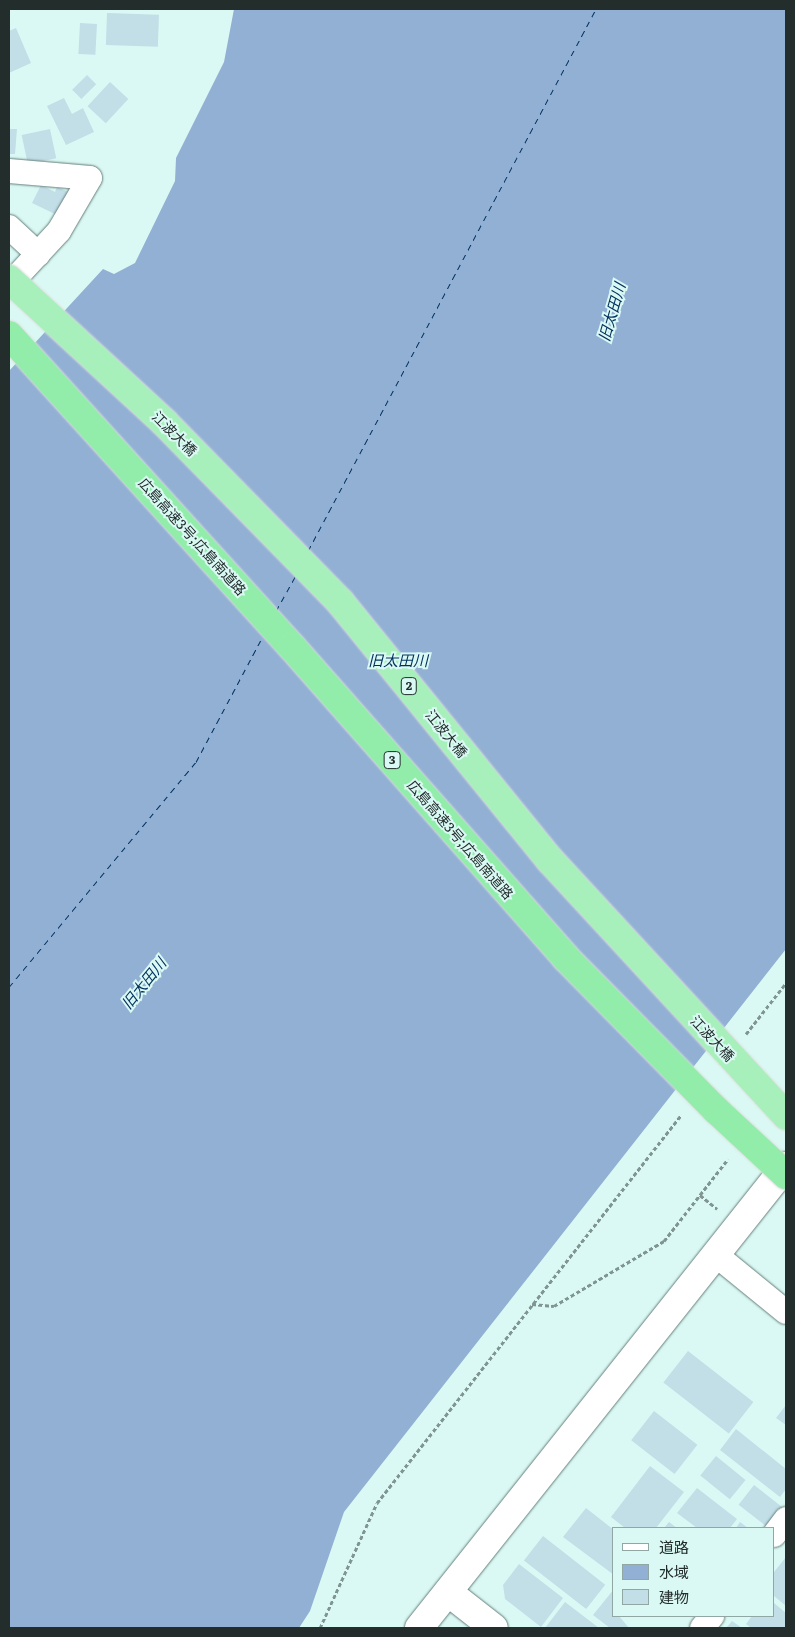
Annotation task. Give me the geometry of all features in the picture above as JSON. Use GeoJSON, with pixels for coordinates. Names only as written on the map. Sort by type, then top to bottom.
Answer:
{"type":"FeatureCollection","features":[{"type":"Feature","properties":{"kind":"highway","name":"江波大橋"},"geometry":{"type":"LineString","coordinates":[[9,279],[164,422],[341,603],[550,860],[786,1116]]}},
{"type":"Feature","properties":{"kind":"highway","name":"広島高速3号;広島南道路"},"geometry":{"type":"LineString","coordinates":[[9,335],[272,624],[566,958],[716,1110],[786,1175]]}},
{"type":"Feature","properties":{"kind":"street"},"geometry":{"type":"LineString","coordinates":[[9,170],[90,178],[59,231],[9,285]]}},
{"type":"Feature","properties":{"kind":"street"},"geometry":{"type":"LineString","coordinates":[[9,227],[38,254]]}},
{"type":"Feature","properties":{"kind":"street"},"geometry":{"type":"LineString","coordinates":[[419,1628],[786,1166]]}},
{"type":"Feature","properties":{"kind":"street"},"geometry":{"type":"LineString","coordinates":[[716,1255],[786,1312]]}},
{"type":"Feature","properties":{"kind":"street"},"geometry":{"type":"LineString","coordinates":[[775,1534],[786,1519]]}},
{"type":"Feature","properties":{"kind":"street"},"geometry":{"type":"LineString","coordinates":[[448,1592],[494,1628]]}},
{"type":"Feature","properties":{"kind":"street"},"geometry":{"type":"LineString","coordinates":[[702,1628],[711,1617]]}},
{"type":"Feature","properties":{"kind":"path"},"geometry":{"type":"LineString","coordinates":[[744,1037],[786,983]]}},
{"type":"Feature","properties":{"kind":"path"},"geometry":{"type":"LineString","coordinates":[[320,1628],[377,1503],[683,1113]]}},
{"type":"Feature","properties":{"kind":"path"},"geometry":{"type":"LineString","coordinates":[[532,1304],[554,1306],[664,1241],[731,1156]]}},
{"type":"Feature","properties":{"kind":"path"},"geometry":{"type":"LineString","coordinates":[[700,1195],[718,1209]]}},
{"type":"Feature","properties":{"kind":"water","name":"旧太田川"},"geometry":{"type":"Polygon","coordinates":[[[234,9],[786,9],[786,949],[344,1512],[310,1611],[299,1628],[9,1628],[9,371],[103,269],[114,274],[135,263],[175,181],[176,158],[224,62],[234,9]]]}},
{"type":"Feature","properties":{"kind":"building"},"geometry":{"type":"Polygon","coordinates":[[[107,13],[159,15],[158,47],[106,45],[107,13]]]}},
{"type":"Feature","properties":{"kind":"building"},"geometry":{"type":"Polygon","coordinates":[[[80,23],[97,24],[95,55],[78,54],[80,23]]]}},
{"type":"Feature","properties":{"kind":"building"},"geometry":{"type":"Polygon","coordinates":[[[16,28],[31,63],[9,73],[9,31],[16,28]]]}},
{"type":"Feature","properties":{"kind":"building"},"geometry":{"type":"Polygon","coordinates":[[[87,75],[96,84],[81,99],[72,90],[87,75]]]}},
{"type":"Feature","properties":{"kind":"building"},"geometry":{"type":"Polygon","coordinates":[[[110,82],[128,99],[106,123],[87,106],[110,82]]]}},
{"type":"Feature","properties":{"kind":"building"},"geometry":{"type":"Polygon","coordinates":[[[64,98],[72,114],[83,108],[94,132],[66,145],[47,106],[64,98]]]}},
{"type":"Feature","properties":{"kind":"building"},"geometry":{"type":"Polygon","coordinates":[[[9,129],[17,129],[15,154],[9,154],[9,129]]]}},
{"type":"Feature","properties":{"kind":"building"},"geometry":{"type":"Polygon","coordinates":[[[50,129],[56,158],[28,164],[22,135],[50,129]]]}},
{"type":"Feature","properties":{"kind":"building"},"geometry":{"type":"Polygon","coordinates":[[[41,185],[55,192],[57,187],[71,193],[59,216],[32,203],[41,185]]]}},
{"type":"Feature","properties":{"kind":"building"},"geometry":{"type":"Polygon","coordinates":[[[688,1351],[753,1402],[729,1434],[663,1383],[688,1351]]]}},
{"type":"Feature","properties":{"kind":"building"},"geometry":{"type":"Polygon","coordinates":[[[786,1405],[786,1425],[776,1418],[786,1405]]]}},
{"type":"Feature","properties":{"kind":"building"},"geometry":{"type":"Polygon","coordinates":[[[654,1411],[697,1445],[675,1474],[631,1440],[654,1411]]]}},
{"type":"Feature","properties":{"kind":"building"},"geometry":{"type":"Polygon","coordinates":[[[736,1429],[786,1469],[786,1489],[780,1497],[720,1450],[736,1429]]]}},
{"type":"Feature","properties":{"kind":"building"},"geometry":{"type":"Polygon","coordinates":[[[716,1456],[746,1480],[730,1499],[700,1475],[716,1456]]]}},
{"type":"Feature","properties":{"kind":"building"},"geometry":{"type":"Polygon","coordinates":[[[650,1466],[684,1492],[657,1527],[624,1527],[611,1517],[650,1466]]]}},
{"type":"Feature","properties":{"kind":"building"},"geometry":{"type":"Polygon","coordinates":[[[754,1485],[782,1507],[767,1527],[739,1505],[754,1485]]]}},
{"type":"Feature","properties":{"kind":"building"},"geometry":{"type":"Polygon","coordinates":[[[697,1488],[737,1519],[731,1527],[696,1527],[677,1513],[697,1488]]]}},
{"type":"Feature","properties":{"kind":"building"},"geometry":{"type":"Polygon","coordinates":[[[586,1508],[612,1528],[612,1574],[563,1537],[586,1508]]]}},
{"type":"Feature","properties":{"kind":"building"},"geometry":{"type":"Polygon","coordinates":[[[669,1522],[676,1527],[665,1527],[669,1522]]]}},
{"type":"Feature","properties":{"kind":"building"},"geometry":{"type":"Polygon","coordinates":[[[740,1522],[747,1527],[737,1527],[740,1522]]]}},
{"type":"Feature","properties":{"kind":"building"},"geometry":{"type":"Polygon","coordinates":[[[543,1536],[605,1585],[586,1609],[524,1560],[543,1536]]]}},
{"type":"Feature","properties":{"kind":"building"},"geometry":{"type":"Polygon","coordinates":[[[786,1557],[786,1606],[775,1597],[775,1571],[786,1557]]]}},
{"type":"Feature","properties":{"kind":"building"},"geometry":{"type":"Polygon","coordinates":[[[519,1564],[563,1598],[541,1627],[505,1599],[503,1585],[519,1564]]]}},
{"type":"Feature","properties":{"kind":"building"},"geometry":{"type":"Polygon","coordinates":[[[612,1591],[612,1617],[620,1617],[629,1628],[610,1628],[593,1615],[612,1591]]]}},
{"type":"Feature","properties":{"kind":"building"},"geometry":{"type":"Polygon","coordinates":[[[565,1602],[599,1628],[545,1628],[565,1602]]]}},
{"type":"Feature","properties":{"kind":"building"},"geometry":{"type":"Polygon","coordinates":[[[775,1604],[786,1613],[786,1628],[751,1628],[746,1624],[751,1617],[775,1617],[775,1604]]]}},
{"type":"Feature","properties":{"kind":"building"},"geometry":{"type":"Polygon","coordinates":[[[732,1621],[742,1628],[726,1628],[732,1621]]]}},
{"type":"Feature","properties":{"kind":"ferry route"},"geometry":{"type":"LineString","coordinates":[[308,551],[596,9]]}},
{"type":"Feature","properties":{"kind":"ferry route"},"geometry":{"type":"LineString","coordinates":[[276,611],[296,575]]}},
{"type":"Feature","properties":{"kind":"ferry route"},"geometry":{"type":"LineString","coordinates":[[9,987],[196,762],[264,634]]}}]}
